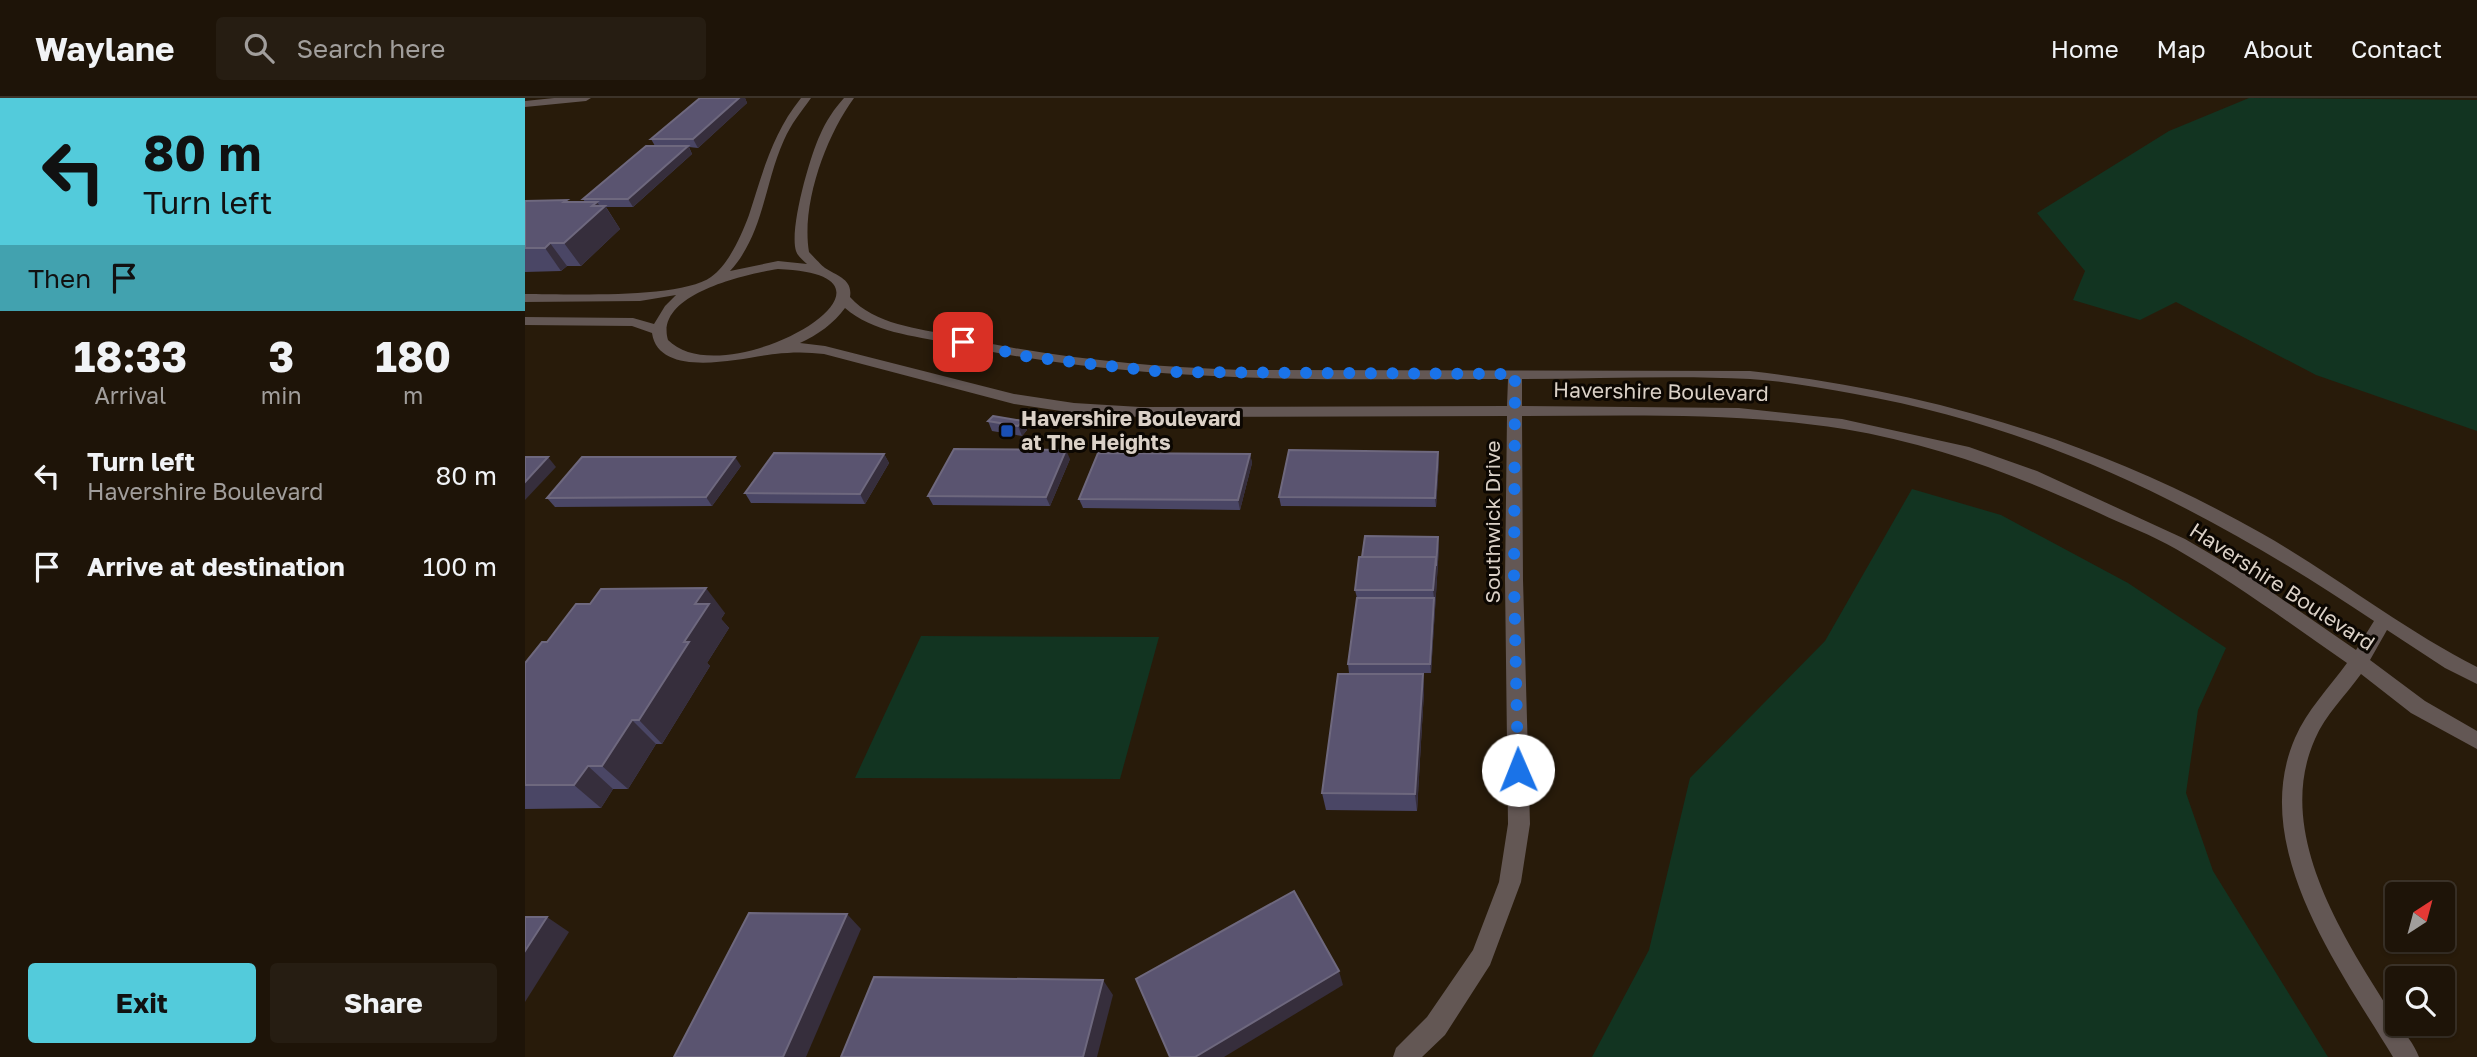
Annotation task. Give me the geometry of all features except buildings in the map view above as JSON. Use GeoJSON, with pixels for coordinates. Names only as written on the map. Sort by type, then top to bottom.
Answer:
{"type":"FeatureCollection","features":[{"type":"Feature","properties":{"kind":"street"},"geometry":{"type":"LineString","coordinates":[[525,104],[586,98]]}},
{"type":"Feature","properties":{"kind":"street"},"geometry":{"type":"LineString","coordinates":[[713,281],[740,254],[781,130],[806,98]]}},
{"type":"Feature","properties":{"kind":"street"},"geometry":{"type":"LineString","coordinates":[[818,267],[803,253],[801,235],[823,140],[834,118],[849,98]]}},
{"type":"Feature","properties":{"kind":"street"},"geometry":{"type":"LineString","coordinates":[[818,267],[778,265],[754,268],[698,288],[679,300],[664,315],[659,330],[661,342],[673,351],[691,357],[715,359],[769,350],[812,331],[833,314],[843,297]]}},
{"type":"Feature","properties":{"kind":"street","name":"Havershire Boulevard"},"geometry":{"type":"LineString","coordinates":[[818,267],[839,279],[843,297],[857,312],[886,324],[1029,357],[1094,366],[1163,372],[1241,374],[1750,375],[1853,388],[1961,412],[2080,453],[2195,505],[2255,537],[2477,676]]}},
{"type":"Feature","properties":{"kind":"street"},"geometry":{"type":"LineString","coordinates":[[525,298],[640,297],[698,288]]}},
{"type":"Feature","properties":{"kind":"street"},"geometry":{"type":"LineString","coordinates":[[525,321],[633,322],[659,330]]}},
{"type":"Feature","properties":{"kind":"street","name":"Havershire Boulevard"},"geometry":{"type":"LineString","coordinates":[[769,350],[804,347],[824,350],[964,388],[1074,408],[1140,412],[1688,412],[1789,417],[1896,434],[1963,451],[2043,480],[2179,543],[2244,582],[2418,706],[2477,741]]}},
{"type":"Feature","properties":{"kind":"street","name":"Southwick Drive"},"geometry":{"type":"LineString","coordinates":[[1405,1057],[1436,1026],[1482,957],[1510,882],[1519,824],[1514,580],[1517,411],[1515,374]]}},
{"type":"Feature","properties":{"kind":"street"},"geometry":{"type":"LineString","coordinates":[[2384,620],[2359,662],[2304,739],[2291,780],[2291,822],[2301,866],[2323,917],[2407,1057]]}},
{"type":"Feature","properties":{"kind":"green space"},"geometry":{"type":"Polygon","coordinates":[[[2249,98],[2477,100],[2477,431],[2316,375],[2176,302],[2140,320],[2073,300],[2085,271],[2037,213],[2169,131],[2249,98]]]}},
{"type":"Feature","properties":{"kind":"green space"},"geometry":{"type":"Polygon","coordinates":[[[1912,489],[2001,515],[2128,583],[2226,648],[2198,710],[2186,793],[2213,871],[2328,1057],[1592,1057],[1649,950],[1690,778],[1825,641],[1912,489]]]}},
{"type":"Feature","properties":{"kind":"green space"},"geometry":{"type":"Polygon","coordinates":[[[921,636],[1159,637],[1120,779],[855,778],[921,636]]]}},
{"type":"Feature","properties":{"kind":"place","name":"Havershire Boulevard at The Heights"},"geometry":{"type":"Point","coordinates":[1007,431]}},
{"type":"Feature","properties":{"kind":"route"},"geometry":{"type":"LineString","coordinates":[[963,342],[1029,357],[1163,372],[1515,374],[1517,411],[1514,580],[1518,770]]}}]}
